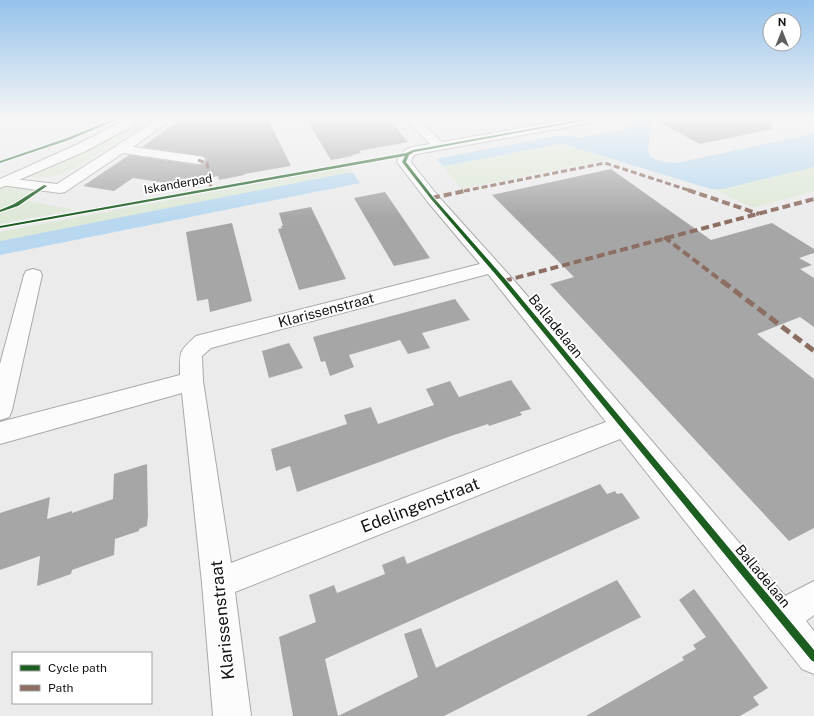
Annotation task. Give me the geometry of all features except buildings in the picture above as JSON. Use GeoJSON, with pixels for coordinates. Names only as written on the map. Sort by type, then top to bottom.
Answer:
{"type":"FeatureCollection","features":[{"type":"Feature","properties":{"kind":"street"},"geometry":{"type":"LineString","coordinates":[[2,183],[71,152]]}},
{"type":"Feature","properties":{"kind":"street"},"geometry":{"type":"LineString","coordinates":[[2,183],[60,189],[115,152]]}},
{"type":"Feature","properties":{"kind":"street"},"geometry":{"type":"LineString","coordinates":[[144,152],[198,160]]}},
{"type":"Feature","properties":{"kind":"street","name":"Balladelaan"},"geometry":{"type":"LineString","coordinates":[[410,152],[407,154],[404,162],[432,198],[492,267],[622,427],[814,657]]}},
{"type":"Feature","properties":{"kind":"street","name":"Klarissenstraat"},"geometry":{"type":"LineString","coordinates":[[232,716],[218,583],[192,380],[191,353],[204,342],[492,267]]}},
{"type":"Feature","properties":{"kind":"street"},"geometry":{"type":"LineString","coordinates":[[0,410],[33,275]]}},
{"type":"Feature","properties":{"kind":"street"},"geometry":{"type":"LineString","coordinates":[[0,433],[192,380]]}},
{"type":"Feature","properties":{"kind":"street","name":"Edelingenstraat"},"geometry":{"type":"LineString","coordinates":[[218,583],[622,427]]}},
{"type":"Feature","properties":{"kind":"street"},"geometry":{"type":"LineString","coordinates":[[781,616],[814,597]]}},
{"type":"Feature","properties":{"kind":"green space"},"geometry":{"type":"Polygon","coordinates":[[[83,152],[100,152],[73,169],[55,176],[39,178],[30,177],[83,152]]]}},
{"type":"Feature","properties":{"kind":"green space"},"geometry":{"type":"Polygon","coordinates":[[[516,152],[591,152],[611,159],[461,189],[441,164],[444,166],[516,152]]]}},
{"type":"Feature","properties":{"kind":"green space"},"geometry":{"type":"Polygon","coordinates":[[[349,166],[353,173],[0,241],[0,232],[349,166]]]}},
{"type":"Feature","properties":{"kind":"green space"},"geometry":{"type":"Polygon","coordinates":[[[814,167],[814,191],[753,208],[713,189],[723,189],[814,167]]]}},
{"type":"Feature","properties":{"kind":"green space"},"geometry":{"type":"Polygon","coordinates":[[[11,185],[37,189],[21,199],[74,210],[0,224],[0,189],[11,185]]]}},
{"type":"Feature","properties":{"kind":"water"},"geometry":{"type":"Polygon","coordinates":[[[470,152],[516,152],[444,166],[436,160],[470,152]]]}},
{"type":"Feature","properties":{"kind":"water"},"geometry":{"type":"Polygon","coordinates":[[[590,152],[649,152],[651,158],[664,162],[677,163],[725,152],[814,152],[814,167],[723,189],[711,189],[590,152]]]}},
{"type":"Feature","properties":{"kind":"water"},"geometry":{"type":"Polygon","coordinates":[[[353,173],[360,183],[0,255],[0,241],[353,173]]]}},
{"type":"Feature","properties":{"kind":"marked path"},"geometry":{"type":"LineString","coordinates":[[198,160],[207,163],[211,189]]}},
{"type":"Feature","properties":{"kind":"marked path"},"geometry":{"type":"LineString","coordinates":[[432,198],[605,163],[759,214]]}},
{"type":"Feature","properties":{"kind":"marked path"},"geometry":{"type":"LineString","coordinates":[[504,281],[814,199]]}},
{"type":"Feature","properties":{"kind":"marked path"},"geometry":{"type":"LineString","coordinates":[[664,237],[814,351]]}},
{"type":"Feature","properties":{"kind":"cycle path"},"geometry":{"type":"LineString","coordinates":[[0,162],[28,152]]}},
{"type":"Feature","properties":{"kind":"cycle path"},"geometry":{"type":"LineString","coordinates":[[410,152],[407,154],[404,162],[432,198],[504,281],[814,657]]}},
{"type":"Feature","properties":{"kind":"cycle path","name":"Iskanderpad"},"geometry":{"type":"LineString","coordinates":[[0,227],[407,154]]}},
{"type":"Feature","properties":{"kind":"cycle path"},"geometry":{"type":"LineString","coordinates":[[0,211],[16,205],[45,186]]}}]}
